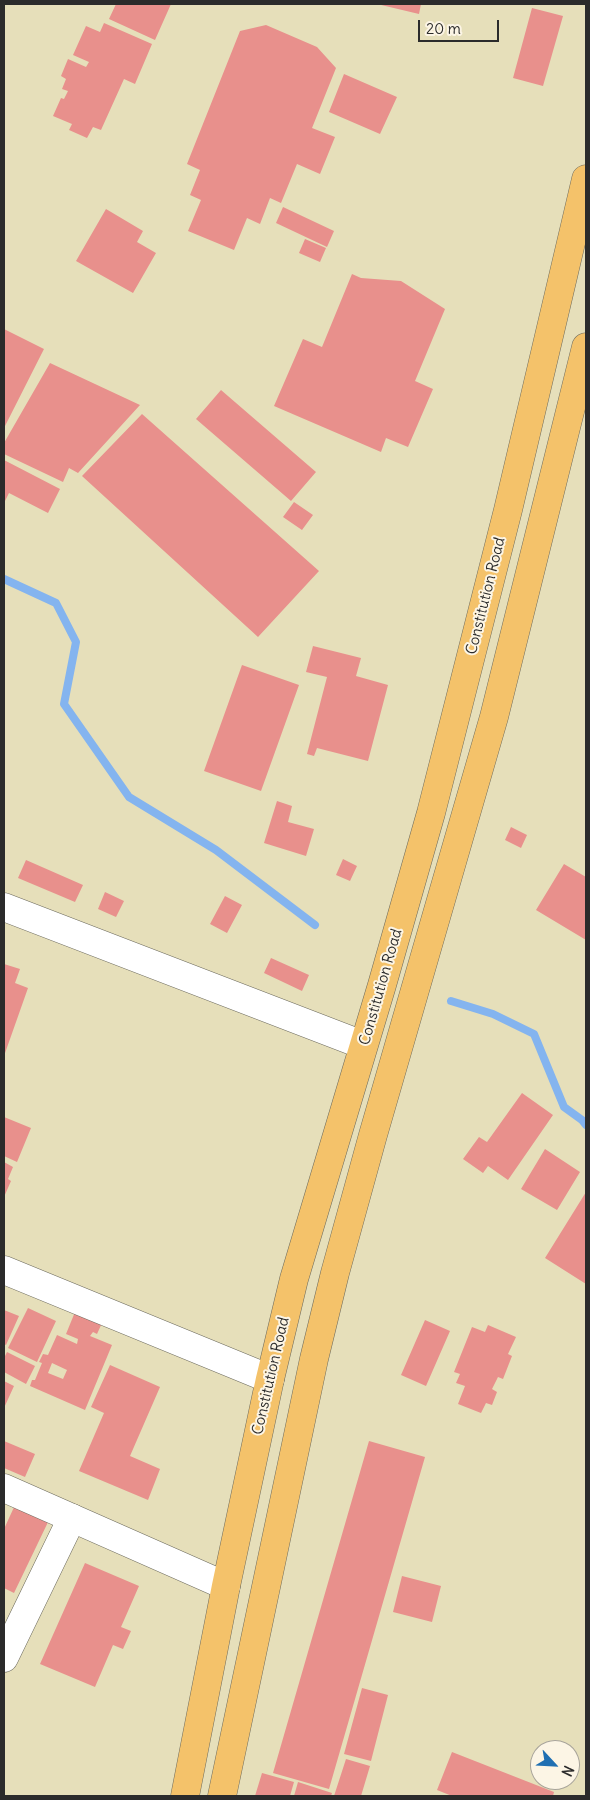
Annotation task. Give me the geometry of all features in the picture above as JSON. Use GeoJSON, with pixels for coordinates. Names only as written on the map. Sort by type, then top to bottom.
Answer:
{"type":"FeatureCollection","features":[{"type":"Feature","properties":{"kind":"main road","name":"Constitution Road"},"geometry":{"type":"LineString","coordinates":[[185,1796],[226,1586],[270,1379],[294,1279],[382,985],[431,813],[501,538],[586,179]]}},
{"type":"Feature","properties":{"kind":"main road"},"geometry":{"type":"LineString","coordinates":[[222,1796],[314,1359],[338,1264],[494,717],[586,347]]}},
{"type":"Feature","properties":{"kind":"street"},"geometry":{"type":"LineString","coordinates":[[4,907],[363,1045]]}},
{"type":"Feature","properties":{"kind":"street"},"geometry":{"type":"LineString","coordinates":[[4,1270],[270,1379]]}},
{"type":"Feature","properties":{"kind":"street"},"geometry":{"type":"LineString","coordinates":[[4,1488],[226,1586]]}},
{"type":"Feature","properties":{"kind":"street"},"geometry":{"type":"LineString","coordinates":[[4,1658],[72,1518]]}},
{"type":"Feature","properties":{"kind":"building"},"geometry":{"type":"Polygon","coordinates":[[[116,4],[171,4],[155,40],[109,19],[116,4]]]}},
{"type":"Feature","properties":{"kind":"building"},"geometry":{"type":"Polygon","coordinates":[[[377,4],[421,4],[419,14],[377,4]]]}},
{"type":"Feature","properties":{"kind":"building"},"geometry":{"type":"Polygon","coordinates":[[[532,8],[563,16],[543,86],[513,78],[532,8]]]}},
{"type":"Feature","properties":{"kind":"building"},"geometry":{"type":"Polygon","coordinates":[[[104,23],[152,44],[135,84],[124,79],[101,130],[93,127],[87,138],[69,130],[72,124],[53,116],[61,98],[64,99],[68,91],[62,89],[66,79],[61,76],[68,59],[86,67],[89,62],[73,55],[86,26],[100,32],[104,23]]]}},
{"type":"Feature","properties":{"kind":"building"},"geometry":{"type":"Polygon","coordinates":[[[266,25],[317,47],[336,68],[312,128],[335,137],[320,174],[297,164],[281,203],[270,198],[260,224],[247,218],[234,250],[188,231],[201,200],[190,195],[200,170],[187,164],[240,31],[266,25]]]}},
{"type":"Feature","properties":{"kind":"building"},"geometry":{"type":"Polygon","coordinates":[[[344,74],[397,97],[380,134],[329,112],[344,74]]]}},
{"type":"Feature","properties":{"kind":"building"},"geometry":{"type":"Polygon","coordinates":[[[283,207],[334,231],[327,247],[276,223],[283,207]]]}},
{"type":"Feature","properties":{"kind":"building"},"geometry":{"type":"Polygon","coordinates":[[[106,209],[143,231],[137,242],[156,253],[133,293],[76,261],[106,209]]]}},
{"type":"Feature","properties":{"kind":"building"},"geometry":{"type":"Polygon","coordinates":[[[305,239],[326,248],[320,262],[299,253],[305,239]]]}},
{"type":"Feature","properties":{"kind":"building"},"geometry":{"type":"Polygon","coordinates":[[[352,274],[361,278],[401,281],[445,309],[415,381],[433,389],[408,447],[386,438],[381,452],[274,406],[303,339],[322,347],[352,274]]]}},
{"type":"Feature","properties":{"kind":"building"},"geometry":{"type":"Polygon","coordinates":[[[4,329],[44,349],[4,428],[4,329]]]}},
{"type":"Feature","properties":{"kind":"building"},"geometry":{"type":"Polygon","coordinates":[[[50,363],[140,405],[78,473],[69,468],[63,482],[4,454],[4,443],[50,363]]]}},
{"type":"Feature","properties":{"kind":"building"},"geometry":{"type":"Polygon","coordinates":[[[221,390],[316,472],[291,501],[196,419],[221,390]]]}},
{"type":"Feature","properties":{"kind":"building"},"geometry":{"type":"Polygon","coordinates":[[[142,414],[319,571],[258,637],[82,476],[142,414]]]}},
{"type":"Feature","properties":{"kind":"building"},"geometry":{"type":"Polygon","coordinates":[[[4,460],[60,489],[48,513],[9,493],[4,503],[4,460]]]}},
{"type":"Feature","properties":{"kind":"building"},"geometry":{"type":"Polygon","coordinates":[[[294,502],[313,515],[302,530],[283,517],[294,502]]]}},
{"type":"Feature","properties":{"kind":"building"},"geometry":{"type":"Polygon","coordinates":[[[313,646],[361,658],[356,676],[388,685],[368,761],[317,748],[314,756],[307,754],[327,677],[306,672],[313,646]]]}},
{"type":"Feature","properties":{"kind":"building"},"geometry":{"type":"Polygon","coordinates":[[[242,665],[299,685],[261,791],[204,771],[242,665]]]}},
{"type":"Feature","properties":{"kind":"building"},"geometry":{"type":"Polygon","coordinates":[[[277,801],[292,806],[288,822],[314,829],[306,856],[264,843],[277,801]]]}},
{"type":"Feature","properties":{"kind":"building"},"geometry":{"type":"Polygon","coordinates":[[[511,827],[527,835],[521,848],[505,840],[511,827]]]}},
{"type":"Feature","properties":{"kind":"building"},"geometry":{"type":"Polygon","coordinates":[[[343,859],[357,866],[350,881],[336,875],[343,859]]]}},
{"type":"Feature","properties":{"kind":"building"},"geometry":{"type":"Polygon","coordinates":[[[26,860],[83,885],[75,902],[18,878],[26,860]]]}},
{"type":"Feature","properties":{"kind":"building"},"geometry":{"type":"Polygon","coordinates":[[[564,864],[586,877],[586,940],[536,910],[564,864]]]}},
{"type":"Feature","properties":{"kind":"building"},"geometry":{"type":"Polygon","coordinates":[[[105,892],[124,901],[116,917],[98,909],[105,892]]]}},
{"type":"Feature","properties":{"kind":"building"},"geometry":{"type":"Polygon","coordinates":[[[225,896],[242,905],[227,933],[210,924],[225,896]]]}},
{"type":"Feature","properties":{"kind":"building"},"geometry":{"type":"Polygon","coordinates":[[[271,958],[309,975],[302,991],[264,973],[271,958]]]}},
{"type":"Feature","properties":{"kind":"building"},"geometry":{"type":"Polygon","coordinates":[[[4,964],[20,969],[15,983],[28,988],[4,1056],[4,964]]]}},
{"type":"Feature","properties":{"kind":"building"},"geometry":{"type":"Polygon","coordinates":[[[522,1093],[553,1115],[508,1180],[488,1166],[483,1173],[463,1159],[479,1137],[487,1142],[522,1093]]]}},
{"type":"Feature","properties":{"kind":"building"},"geometry":{"type":"Polygon","coordinates":[[[4,1117],[31,1128],[17,1162],[4,1156],[4,1117]]]}},
{"type":"Feature","properties":{"kind":"building"},"geometry":{"type":"Polygon","coordinates":[[[545,1149],[580,1172],[557,1210],[521,1189],[545,1149]]]}},
{"type":"Feature","properties":{"kind":"building"},"geometry":{"type":"Polygon","coordinates":[[[4,1162],[13,1167],[8,1179],[11,1181],[4,1197],[4,1162]]]}},
{"type":"Feature","properties":{"kind":"building"},"geometry":{"type":"Polygon","coordinates":[[[586,1192],[586,1284],[545,1258],[586,1192]]]}},
{"type":"Feature","properties":{"kind":"building"},"geometry":{"type":"Polygon","coordinates":[[[28,1308],[56,1321],[37,1362],[8,1348],[28,1308]]]}},
{"type":"Feature","properties":{"kind":"building"},"geometry":{"type":"Polygon","coordinates":[[[4,1310],[19,1316],[6,1345],[4,1344],[4,1310]]]}},
{"type":"Feature","properties":{"kind":"building"},"geometry":{"type":"Polygon","coordinates":[[[75,1312],[102,1323],[97,1334],[93,1332],[90,1336],[112,1345],[85,1410],[30,1386],[32,1380],[35,1380],[42,1363],[39,1362],[43,1354],[48,1355],[57,1335],[77,1344],[78,1339],[66,1334],[75,1312]],[[52,1363],[48,1373],[63,1379],[67,1370],[52,1363]]]}},
{"type":"Feature","properties":{"kind":"building"},"geometry":{"type":"Polygon","coordinates":[[[425,1320],[450,1331],[426,1386],[401,1375],[425,1320]]]}},
{"type":"Feature","properties":{"kind":"building"},"geometry":{"type":"Polygon","coordinates":[[[488,1325],[516,1337],[508,1354],[512,1356],[503,1379],[498,1377],[492,1389],[497,1392],[492,1405],[486,1403],[481,1413],[458,1404],[465,1386],[456,1383],[460,1374],[454,1372],[472,1327],[485,1332],[488,1325]]]}},
{"type":"Feature","properties":{"kind":"building"},"geometry":{"type":"Polygon","coordinates":[[[7,1352],[35,1366],[26,1384],[4,1372],[4,1358],[7,1352]]]}},
{"type":"Feature","properties":{"kind":"building"},"geometry":{"type":"Polygon","coordinates":[[[110,1365],[160,1387],[130,1456],[160,1469],[148,1500],[79,1471],[104,1413],[91,1407],[110,1365]]]}},
{"type":"Feature","properties":{"kind":"building"},"geometry":{"type":"Polygon","coordinates":[[[4,1381],[14,1386],[4,1408],[4,1381]]]}},
{"type":"Feature","properties":{"kind":"building"},"geometry":{"type":"Polygon","coordinates":[[[4,1441],[35,1454],[25,1477],[4,1468],[4,1441]]]}},
{"type":"Feature","properties":{"kind":"building"},"geometry":{"type":"Polygon","coordinates":[[[369,1441],[425,1457],[329,1789],[273,1773],[369,1441]]]}},
{"type":"Feature","properties":{"kind":"building"},"geometry":{"type":"Polygon","coordinates":[[[15,1505],[49,1520],[14,1593],[4,1588],[4,1529],[15,1505]]]}},
{"type":"Feature","properties":{"kind":"building"},"geometry":{"type":"Polygon","coordinates":[[[85,1563],[139,1586],[121,1627],[131,1631],[123,1649],[113,1645],[95,1687],[40,1664],[85,1563]]]}},
{"type":"Feature","properties":{"kind":"building"},"geometry":{"type":"Polygon","coordinates":[[[402,1576],[441,1586],[432,1622],[393,1612],[402,1576]]]}},
{"type":"Feature","properties":{"kind":"building"},"geometry":{"type":"Polygon","coordinates":[[[362,1688],[388,1695],[371,1761],[344,1754],[362,1688]]]}},
{"type":"Feature","properties":{"kind":"building"},"geometry":{"type":"Polygon","coordinates":[[[452,1752],[530,1783],[530,1790],[549,1790],[554,1792],[553,1796],[452,1796],[437,1790],[452,1752]]]}},
{"type":"Feature","properties":{"kind":"building"},"geometry":{"type":"Polygon","coordinates":[[[346,1759],[370,1766],[361,1796],[334,1796],[346,1759]]]}},
{"type":"Feature","properties":{"kind":"building"},"geometry":{"type":"Polygon","coordinates":[[[262,1773],[294,1782],[290,1796],[255,1796],[262,1773]]]}},
{"type":"Feature","properties":{"kind":"building"},"geometry":{"type":"Polygon","coordinates":[[[298,1782],[332,1793],[331,1796],[294,1796],[298,1782]]]}},
{"type":"Feature","properties":{"kind":"waterway"},"geometry":{"type":"LineString","coordinates":[[4,579],[56,603],[76,642],[64,704],[129,797],[216,850],[315,925]]}},
{"type":"Feature","properties":{"kind":"waterway"},"geometry":{"type":"LineString","coordinates":[[451,1001],[493,1014],[534,1034],[564,1107],[586,1125]]}}]}
